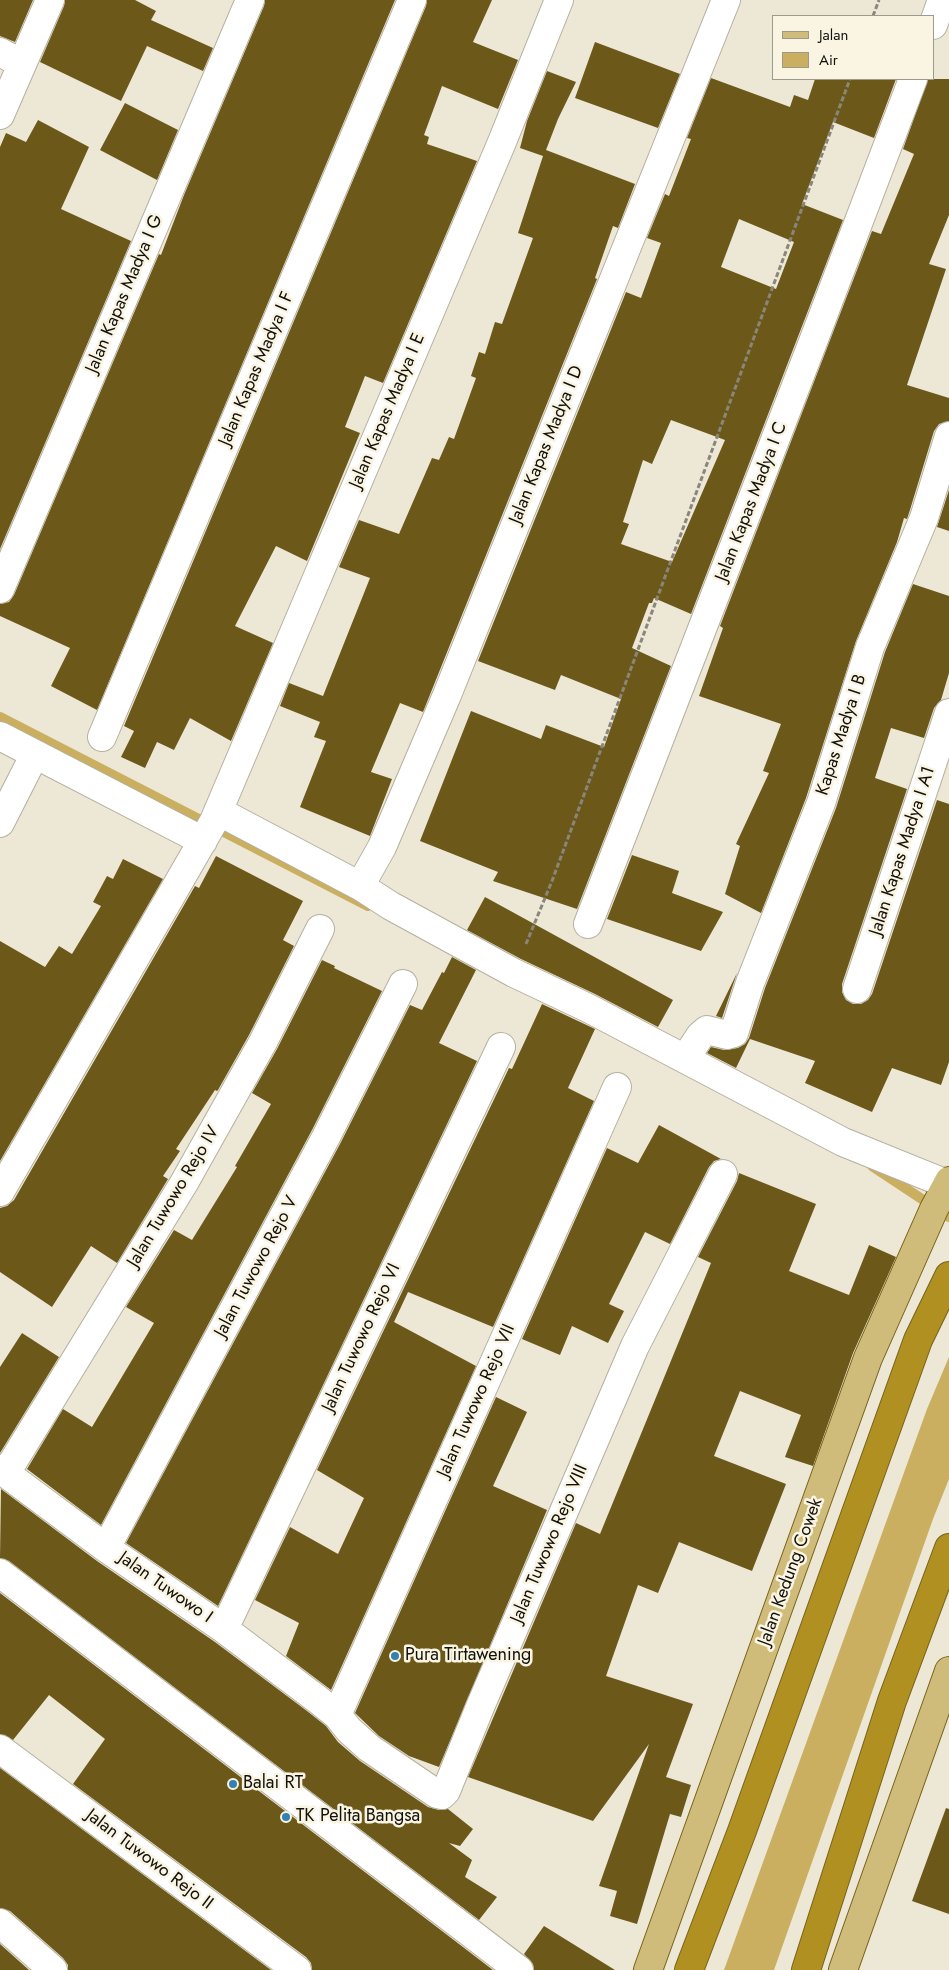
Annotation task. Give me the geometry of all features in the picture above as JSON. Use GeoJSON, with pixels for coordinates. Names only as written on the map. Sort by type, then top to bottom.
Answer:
{"type":"FeatureCollection","features":[{"type":"Feature","properties":{"kind":"highway"},"geometry":{"type":"LineString","coordinates":[[689,1970],[742,1831],[918,1340],[949,1276]]}},
{"type":"Feature","properties":{"kind":"highway"},"geometry":{"type":"LineString","coordinates":[[806,1970],[892,1701],[949,1548]]}},
{"type":"Feature","properties":{"kind":"main road","name":"Jalan Kedung Cowek"},"geometry":{"type":"LineString","coordinates":[[648,1970],[868,1358],[944,1190]]}},
{"type":"Feature","properties":{"kind":"main road"},"geometry":{"type":"LineString","coordinates":[[843,1970],[949,1671]]}},
{"type":"Feature","properties":{"kind":"street"},"geometry":{"type":"LineString","coordinates":[[0,115],[11,58],[50,0]]}},
{"type":"Feature","properties":{"kind":"street","name":"Jalan Kapas Madya I G"},"geometry":{"type":"LineString","coordinates":[[0,589],[250,0]]}},
{"type":"Feature","properties":{"kind":"street","name":"Jalan Kapas Madya I F"},"geometry":{"type":"LineString","coordinates":[[102,737],[412,0]]}},
{"type":"Feature","properties":{"kind":"street","name":"Jalan Kapas Madya I E"},"geometry":{"type":"LineString","coordinates":[[0,1192],[210,827],[502,142],[559,0]]}},
{"type":"Feature","properties":{"kind":"street","name":"Jalan Kapas Madya I D"},"geometry":{"type":"LineString","coordinates":[[360,886],[382,847],[447,695],[726,0]]}},
{"type":"Feature","properties":{"kind":"street"},"geometry":{"type":"LineString","coordinates":[[934,22],[942,0]]}},
{"type":"Feature","properties":{"kind":"street","name":"Jalan Kapas Madya I C"},"geometry":{"type":"LineString","coordinates":[[588,924],[913,80]]}},
{"type":"Feature","properties":{"kind":"street","name":"Kapas Madya I B"},"geometry":{"type":"LineString","coordinates":[[686,1059],[700,1036],[707,1030],[727,1035],[734,1033],[750,983],[821,803],[870,647],[924,518],[949,436]]}},
{"type":"Feature","properties":{"kind":"street","name":"Jalan Kapas Madya I A1"},"geometry":{"type":"LineString","coordinates":[[857,989],[949,713]]}},
{"type":"Feature","properties":{"kind":"street"},"geometry":{"type":"LineString","coordinates":[[0,736],[35,754],[210,827],[360,886],[391,906],[514,973],[588,1008],[843,1142],[944,1190]]}},
{"type":"Feature","properties":{"kind":"street"},"geometry":{"type":"LineString","coordinates":[[0,823],[35,754]]}},
{"type":"Feature","properties":{"kind":"street","name":"Jalan Tuwowo Rejo IV"},"geometry":{"type":"LineString","coordinates":[[7,1467],[188,1175],[263,1042],[320,929]]}},
{"type":"Feature","properties":{"kind":"street","name":"Jalan Tuwowo Rejo V"},"geometry":{"type":"LineString","coordinates":[[106,1548],[326,1137],[403,984]]}},
{"type":"Feature","properties":{"kind":"street","name":"Jalan Tuwowo Rejo VI"},"geometry":{"type":"LineString","coordinates":[[224,1629],[501,1048]]}},
{"type":"Feature","properties":{"kind":"street","name":"Jalan Tuwowo Rejo VII"},"geometry":{"type":"LineString","coordinates":[[337,1715],[617,1087]]}},
{"type":"Feature","properties":{"kind":"street","name":"Jalan Tuwowo Rejo VIII"},"geometry":{"type":"LineString","coordinates":[[337,1715],[349,1730],[369,1748],[437,1794],[442,1796],[445,1794],[480,1706],[636,1346],[723,1174]]}},
{"type":"Feature","properties":{"kind":"street","name":"Jalan Tuwowo I"},"geometry":{"type":"LineString","coordinates":[[7,1467],[106,1548],[224,1629],[337,1715]]}},
{"type":"Feature","properties":{"kind":"street"},"geometry":{"type":"LineString","coordinates":[[0,1573],[519,1970]]}},
{"type":"Feature","properties":{"kind":"street","name":"Jalan Tuwowo Rejo II"},"geometry":{"type":"LineString","coordinates":[[0,1750],[297,1970]]}},
{"type":"Feature","properties":{"kind":"street"},"geometry":{"type":"LineString","coordinates":[[0,1923],[54,1970]]}},
{"type":"Feature","properties":{"kind":"path"},"geometry":{"type":"LineString","coordinates":[[873,15],[879,0]]}},
{"type":"Feature","properties":{"kind":"path"},"geometry":{"type":"LineString","coordinates":[[514,973],[552,881],[850,80]]}},
{"type":"Feature","properties":{"kind":"water"},"geometry":{"type":"Polygon","coordinates":[[[949,1357],[949,1479],[933,1519],[774,1970],[724,1970],[927,1409],[949,1357]]]}},
{"type":"Feature","properties":{"kind":"building"},"geometry":{"type":"Polygon","coordinates":[[[0,0],[33,0],[15,42],[0,36],[0,0]]]}},
{"type":"Feature","properties":{"kind":"building"},"geometry":{"type":"Polygon","coordinates":[[[65,0],[135,0],[156,11],[151,20],[213,48],[203,71],[147,46],[121,101],[40,62],[65,0]]]}},
{"type":"Feature","properties":{"kind":"building"},"geometry":{"type":"Polygon","coordinates":[[[265,0],[395,0],[97,710],[51,686],[70,648],[0,616],[0,604],[9,602],[14,595],[159,254],[161,255],[265,0]]]}},
{"type":"Feature","properties":{"kind":"building"},"geometry":{"type":"Polygon","coordinates":[[[427,0],[492,0],[473,42],[518,60],[498,109],[442,86],[424,135],[429,137],[427,144],[477,161],[383,383],[365,376],[345,427],[360,433],[307,561],[276,546],[235,626],[273,643],[231,741],[190,718],[174,750],[157,742],[145,768],[121,757],[134,731],[124,726],[427,0]]]}},
{"type":"Feature","properties":{"kind":"building"},"geometry":{"type":"Polygon","coordinates":[[[595,42],[680,74],[658,128],[575,98],[595,42]]]}},
{"type":"Feature","properties":{"kind":"building"},"geometry":{"type":"Polygon","coordinates":[[[547,71],[576,82],[558,119],[546,150],[635,184],[618,228],[613,226],[595,278],[597,279],[423,712],[400,703],[371,772],[392,779],[370,836],[300,807],[326,741],[314,737],[320,722],[280,706],[289,683],[323,696],[370,578],[339,567],[359,520],[399,534],[432,458],[439,460],[449,437],[454,439],[476,378],[471,376],[479,352],[485,354],[495,322],[502,324],[533,238],[518,233],[543,156],[520,148],[527,121],[547,71]]]}},
{"type":"Feature","properties":{"kind":"building"},"geometry":{"type":"Polygon","coordinates":[[[711,78],[790,107],[794,95],[808,100],[815,80],[896,80],[874,138],[833,122],[802,204],[843,220],[691,614],[654,598],[652,603],[649,603],[632,648],[671,666],[577,909],[493,881],[498,872],[420,841],[471,711],[541,739],[546,725],[604,747],[621,699],[561,675],[555,690],[478,661],[626,292],[641,298],[661,243],[647,238],[665,194],[669,196],[691,139],[687,138],[711,78]],[[739,219],[721,267],[776,289],[794,242],[739,219]],[[671,420],[652,464],[643,460],[623,522],[629,524],[621,544],[672,562],[725,440],[671,420]]]}},
{"type":"Feature","properties":{"kind":"building"},"geometry":{"type":"Polygon","coordinates":[[[949,79],[949,215],[929,264],[946,269],[907,385],[949,398],[949,421],[939,424],[934,431],[907,519],[904,518],[897,542],[856,641],[806,798],[761,913],[725,894],[740,846],[736,844],[769,773],[763,771],[781,724],[699,696],[723,628],[720,626],[872,231],[881,234],[914,154],[903,149],[928,80],[949,79]]]}},
{"type":"Feature","properties":{"kind":"building"},"geometry":{"type":"Polygon","coordinates":[[[125,103],[178,130],[157,180],[100,150],[125,103]]]}},
{"type":"Feature","properties":{"kind":"building"},"geometry":{"type":"Polygon","coordinates":[[[38,120],[89,147],[61,209],[131,241],[0,549],[0,147],[6,133],[26,142],[38,120]]]}},
{"type":"Feature","properties":{"kind":"building"},"geometry":{"type":"Polygon","coordinates":[[[949,490],[949,531],[937,527],[949,490]]]}},
{"type":"Feature","properties":{"kind":"building"},"geometry":{"type":"Polygon","coordinates":[[[913,584],[949,596],[949,673],[941,700],[934,708],[924,738],[891,728],[875,778],[907,789],[842,984],[842,992],[846,1000],[853,1004],[861,1004],[868,1000],[872,994],[937,800],[949,804],[949,1062],[941,1085],[892,1068],[872,1112],[805,1083],[815,1061],[750,1039],[736,1068],[707,1053],[711,1047],[724,1050],[738,1048],[745,1044],[749,1038],[765,988],[836,808],[885,652],[913,584]]]}},
{"type":"Feature","properties":{"kind":"building"},"geometry":{"type":"Polygon","coordinates":[[[632,855],[679,871],[672,893],[723,912],[701,951],[607,919],[632,855]]]}},
{"type":"Feature","properties":{"kind":"building"},"geometry":{"type":"Polygon","coordinates":[[[216,856],[303,901],[283,940],[294,946],[249,1035],[218,1090],[215,1090],[176,1149],[180,1151],[163,1176],[168,1179],[117,1263],[91,1246],[52,1307],[0,1272],[0,1208],[7,1206],[14,1200],[195,886],[199,888],[216,856]]]}},
{"type":"Feature","properties":{"kind":"building"},"geometry":{"type":"Polygon","coordinates":[[[123,859],[163,879],[0,1161],[0,941],[45,967],[59,946],[72,954],[101,906],[93,902],[107,876],[113,879],[123,859]]]}},
{"type":"Feature","properties":{"kind":"building"},"geometry":{"type":"Polygon","coordinates":[[[485,897],[673,1000],[658,1027],[467,930],[485,897]]]}},
{"type":"Feature","properties":{"kind":"building"},"geometry":{"type":"Polygon","coordinates":[[[452,957],[476,970],[439,1043],[477,1061],[218,1606],[126,1543],[340,1144],[410,1005],[422,1010],[452,957]]]}},
{"type":"Feature","properties":{"kind":"building"},"geometry":{"type":"Polygon","coordinates":[[[322,960],[335,966],[334,968],[382,991],[312,1130],[101,1525],[27,1469],[63,1409],[92,1427],[154,1323],[126,1307],[174,1230],[192,1240],[237,1167],[235,1166],[271,1104],[252,1093],[277,1049],[322,960]]]}},
{"type":"Feature","properties":{"kind":"building"},"geometry":{"type":"Polygon","coordinates":[[[737,973],[722,1018],[716,1016],[737,973]]]}},
{"type":"Feature","properties":{"kind":"building"},"geometry":{"type":"Polygon","coordinates":[[[542,1004],[595,1029],[568,1088],[594,1101],[493,1327],[408,1292],[394,1322],[476,1366],[331,1690],[286,1656],[299,1623],[255,1600],[290,1527],[338,1554],[364,1498],[317,1470],[509,1068],[512,1069],[542,1004]]]}},
{"type":"Feature","properties":{"kind":"building"},"geometry":{"type":"Polygon","coordinates":[[[659,1125],[721,1159],[714,1161],[709,1167],[670,1244],[645,1232],[609,1304],[624,1311],[608,1343],[572,1326],[560,1355],[522,1339],[607,1148],[638,1163],[659,1125]]]}},
{"type":"Feature","properties":{"kind":"building"},"geometry":{"type":"Polygon","coordinates":[[[739,1173],[816,1204],[789,1271],[849,1295],[869,1245],[896,1257],[853,1353],[813,1466],[785,1457],[801,1415],[740,1391],[714,1456],[786,1484],[752,1571],[679,1542],[658,1593],[638,1585],[606,1676],[693,1704],[666,1777],[691,1785],[681,1817],[670,1814],[637,1924],[610,1916],[617,1891],[599,1886],[649,1744],[593,1821],[468,1777],[576,1523],[600,1534],[711,1263],[698,1257],[737,1181],[739,1173]]]}},
{"type":"Feature","properties":{"kind":"building"},"geometry":{"type":"Polygon","coordinates":[[[22,1333],[59,1357],[0,1453],[0,1367],[22,1333]]]}},
{"type":"Feature","properties":{"kind":"building"},"geometry":{"type":"Polygon","coordinates":[[[496,1397],[527,1412],[493,1486],[547,1510],[439,1767],[409,1756],[379,1736],[355,1713],[496,1397]]]}},
{"type":"Feature","properties":{"kind":"building"},"geometry":{"type":"Polygon","coordinates":[[[1,1489],[97,1561],[215,1642],[307,1711],[326,1726],[338,1742],[360,1761],[428,1807],[439,1810],[448,1809],[473,1829],[460,1846],[449,1843],[472,1860],[465,1877],[497,1897],[479,1920],[9,1561],[0,1558],[1,1489]]]}},
{"type":"Feature","properties":{"kind":"building"},"geometry":{"type":"Polygon","coordinates":[[[0,1593],[493,1970],[312,1970],[311,1963],[306,1957],[73,1784],[105,1739],[49,1695],[13,1740],[0,1734],[0,1593]]]}},
{"type":"Feature","properties":{"kind":"building"},"geometry":{"type":"Polygon","coordinates":[[[0,1768],[271,1970],[68,1970],[68,1965],[63,1958],[10,1911],[0,1908],[0,1768]]]}},
{"type":"Feature","properties":{"kind":"building"},"geometry":{"type":"Polygon","coordinates":[[[946,1808],[949,1809],[949,1914],[912,1901],[946,1808]]]}},
{"type":"Feature","properties":{"kind":"building"},"geometry":{"type":"Polygon","coordinates":[[[544,1926],[615,1970],[534,1970],[533,1964],[524,1954],[544,1926]]]}},
{"type":"Feature","properties":{"kind":"building"},"geometry":{"type":"Polygon","coordinates":[[[0,1944],[29,1970],[0,1970],[0,1944]]]}},
{"type":"Feature","properties":{"kind":"waterway"},"geometry":{"type":"LineString","coordinates":[[0,717],[368,906]]}},
{"type":"Feature","properties":{"kind":"waterway"},"geometry":{"type":"LineString","coordinates":[[872,1166],[949,1217]]}},
{"type":"Feature","properties":{"kind":"place","name":"Pura Tirtawening"},"geometry":{"type":"Point","coordinates":[395,1656]}},
{"type":"Feature","properties":{"kind":"place","name":"Balai RT"},"geometry":{"type":"Point","coordinates":[233,1784]}},
{"type":"Feature","properties":{"kind":"place","name":"TK Pelita Bangsa"},"geometry":{"type":"Point","coordinates":[286,1817]}}]}
